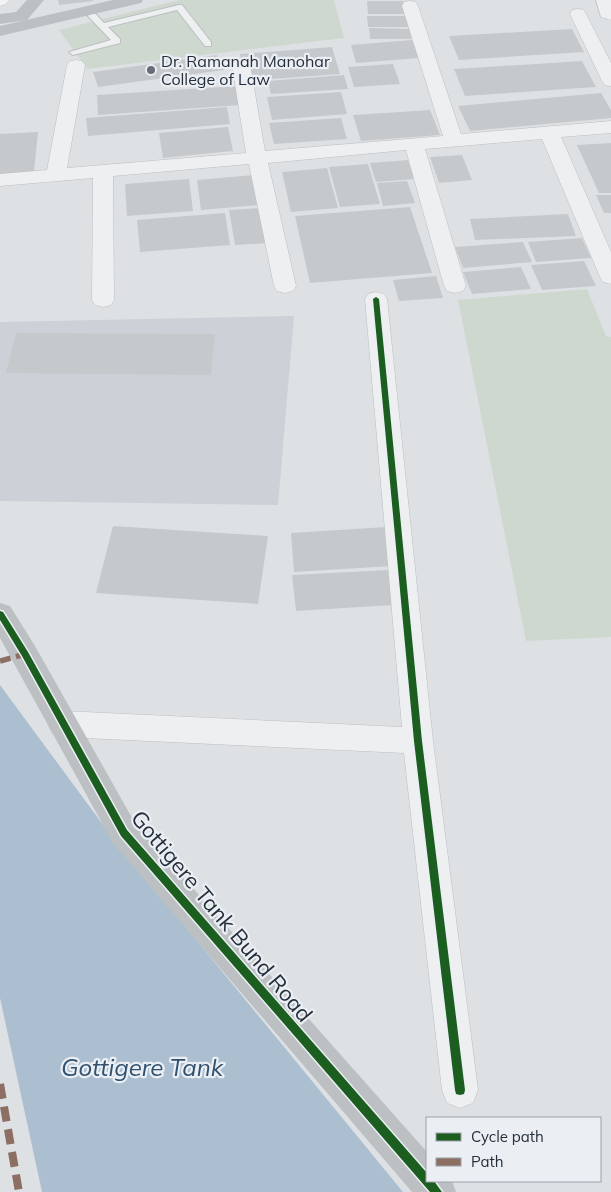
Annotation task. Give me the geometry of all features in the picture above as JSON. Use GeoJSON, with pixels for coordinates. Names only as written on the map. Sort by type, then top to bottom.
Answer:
{"type":"FeatureCollection","features":[{"type":"Feature","properties":{"kind":"street"},"geometry":{"type":"LineString","coordinates":[[0,19],[20,16],[36,0]]}},
{"type":"Feature","properties":{"kind":"street"},"geometry":{"type":"LineString","coordinates":[[0,31],[135,0]]}},
{"type":"Feature","properties":{"kind":"street"},"geometry":{"type":"LineString","coordinates":[[604,0],[611,15]]}},
{"type":"Feature","properties":{"kind":"street"},"geometry":{"type":"LineString","coordinates":[[410,6],[454,141]]}},
{"type":"Feature","properties":{"kind":"street"},"geometry":{"type":"LineString","coordinates":[[578,14],[611,81]]}},
{"type":"Feature","properties":{"kind":"street"},"geometry":{"type":"LineString","coordinates":[[56,175],[75,59]]}},
{"type":"Feature","properties":{"kind":"street"},"geometry":{"type":"LineString","coordinates":[[241,65],[285,286]]}},
{"type":"Feature","properties":{"kind":"street"},"geometry":{"type":"LineString","coordinates":[[0,180],[611,127]]}},
{"type":"Feature","properties":{"kind":"street"},"geometry":{"type":"LineString","coordinates":[[549,132],[611,277]]}},
{"type":"Feature","properties":{"kind":"street"},"geometry":{"type":"LineString","coordinates":[[414,144],[455,286]]}},
{"type":"Feature","properties":{"kind":"street"},"geometry":{"type":"LineString","coordinates":[[103,171],[103,300]]}},
{"type":"Feature","properties":{"kind":"street"},"geometry":{"type":"LineString","coordinates":[[376,299],[418,741],[460,1090]]}},
{"type":"Feature","properties":{"kind":"street","name":"Gottigere Tank Bund Road"},"geometry":{"type":"LineString","coordinates":[[0,614],[124,833],[426,1179]]}},
{"type":"Feature","properties":{"kind":"street"},"geometry":{"type":"LineString","coordinates":[[64,724],[418,741]]}},
{"type":"Feature","properties":{"kind":"street","name":"Gottigere Tank Bund Road"},"geometry":{"type":"LineString","coordinates":[[428,1182],[437,1192]]}},
{"type":"Feature","properties":{"kind":"lane"},"geometry":{"type":"LineString","coordinates":[[102,26],[179,7],[208,44]]}},
{"type":"Feature","properties":{"kind":"lane"},"geometry":{"type":"LineString","coordinates":[[75,59],[117,41],[88,11]]}},
{"type":"Feature","properties":{"kind":"shaded area"},"geometry":{"type":"Polygon","coordinates":[[[179,0],[334,0],[344,38],[87,69],[59,30],[179,0]]]}},
{"type":"Feature","properties":{"kind":"shaded area"},"geometry":{"type":"Polygon","coordinates":[[[587,289],[606,336],[611,337],[611,637],[526,641],[458,300],[587,289]]]}},
{"type":"Feature","properties":{"kind":"shaded area"},"geometry":{"type":"Polygon","coordinates":[[[294,316],[278,505],[0,501],[0,322],[294,316]]]}},
{"type":"Feature","properties":{"kind":"water","name":"Gottigere Tank"},"geometry":{"type":"Polygon","coordinates":[[[0,685],[112,837],[403,1192],[42,1192],[0,998],[0,685]]]}},
{"type":"Feature","properties":{"kind":"building"},"geometry":{"type":"Polygon","coordinates":[[[58,0],[93,0],[93,1],[59,5],[58,0]]]}},
{"type":"Feature","properties":{"kind":"building"},"geometry":{"type":"Polygon","coordinates":[[[367,1],[403,1],[404,14],[368,14],[367,1]]]}},
{"type":"Feature","properties":{"kind":"building"},"geometry":{"type":"Polygon","coordinates":[[[367,16],[409,16],[411,27],[368,27],[367,16]]]}},
{"type":"Feature","properties":{"kind":"building"},"geometry":{"type":"Polygon","coordinates":[[[369,28],[410,29],[411,39],[370,39],[369,28]]]}},
{"type":"Feature","properties":{"kind":"building"},"geometry":{"type":"Polygon","coordinates":[[[572,29],[584,52],[459,60],[449,36],[572,29]]]}},
{"type":"Feature","properties":{"kind":"building"},"geometry":{"type":"Polygon","coordinates":[[[412,40],[419,58],[356,63],[351,45],[412,40]]]}},
{"type":"Feature","properties":{"kind":"building"},"geometry":{"type":"Polygon","coordinates":[[[332,47],[340,74],[245,81],[240,54],[332,47]]]}},
{"type":"Feature","properties":{"kind":"building"},"geometry":{"type":"Polygon","coordinates":[[[217,55],[224,70],[98,87],[93,72],[217,55]]]}},
{"type":"Feature","properties":{"kind":"building"},"geometry":{"type":"Polygon","coordinates":[[[582,61],[596,87],[465,96],[454,69],[582,61]]]}},
{"type":"Feature","properties":{"kind":"building"},"geometry":{"type":"Polygon","coordinates":[[[393,64],[400,84],[354,87],[348,67],[393,64]]]}},
{"type":"Feature","properties":{"kind":"building"},"geometry":{"type":"Polygon","coordinates":[[[344,75],[348,89],[271,94],[268,81],[344,75]]]}},
{"type":"Feature","properties":{"kind":"building"},"geometry":{"type":"Polygon","coordinates":[[[236,86],[240,105],[98,115],[97,95],[236,86]]]}},
{"type":"Feature","properties":{"kind":"building"},"geometry":{"type":"Polygon","coordinates":[[[341,92],[347,114],[272,120],[267,97],[341,92]]]}},
{"type":"Feature","properties":{"kind":"building"},"geometry":{"type":"Polygon","coordinates":[[[601,93],[611,110],[611,118],[470,131],[458,106],[601,93]]]}},
{"type":"Feature","properties":{"kind":"building"},"geometry":{"type":"Polygon","coordinates":[[[227,107],[230,124],[88,136],[86,118],[227,107]]]}},
{"type":"Feature","properties":{"kind":"building"},"geometry":{"type":"Polygon","coordinates":[[[430,110],[440,135],[361,141],[353,115],[430,110]]]}},
{"type":"Feature","properties":{"kind":"building"},"geometry":{"type":"Polygon","coordinates":[[[341,118],[347,139],[274,144],[269,123],[341,118]]]}},
{"type":"Feature","properties":{"kind":"building"},"geometry":{"type":"Polygon","coordinates":[[[228,127],[233,151],[163,158],[159,133],[228,127]]]}},
{"type":"Feature","properties":{"kind":"building"},"geometry":{"type":"Polygon","coordinates":[[[38,132],[34,172],[0,174],[0,134],[38,132]]]}},
{"type":"Feature","properties":{"kind":"building"},"geometry":{"type":"Polygon","coordinates":[[[611,143],[611,193],[599,193],[577,145],[611,143]]]}},
{"type":"Feature","properties":{"kind":"building"},"geometry":{"type":"Polygon","coordinates":[[[462,155],[472,180],[439,183],[430,157],[462,155]]]}},
{"type":"Feature","properties":{"kind":"building"},"geometry":{"type":"Polygon","coordinates":[[[408,160],[414,179],[376,182],[370,163],[408,160]]]}},
{"type":"Feature","properties":{"kind":"building"},"geometry":{"type":"Polygon","coordinates":[[[368,164],[380,204],[340,207],[329,167],[368,164]]]}},
{"type":"Feature","properties":{"kind":"building"},"geometry":{"type":"Polygon","coordinates":[[[327,168],[338,208],[291,212],[282,172],[327,168]]]}},
{"type":"Feature","properties":{"kind":"building"},"geometry":{"type":"Polygon","coordinates":[[[254,175],[260,205],[201,210],[197,180],[254,175]]]}},
{"type":"Feature","properties":{"kind":"building"},"geometry":{"type":"Polygon","coordinates":[[[189,179],[193,211],[127,216],[125,184],[189,179]]]}},
{"type":"Feature","properties":{"kind":"building"},"geometry":{"type":"Polygon","coordinates":[[[407,181],[415,203],[383,206],[377,183],[407,181]]]}},
{"type":"Feature","properties":{"kind":"building"},"geometry":{"type":"Polygon","coordinates":[[[596,195],[611,195],[611,213],[604,213],[596,195]]]}},
{"type":"Feature","properties":{"kind":"building"},"geometry":{"type":"Polygon","coordinates":[[[410,207],[432,273],[310,283],[295,216],[410,207]]]}},
{"type":"Feature","properties":{"kind":"building"},"geometry":{"type":"Polygon","coordinates":[[[262,208],[269,243],[235,245],[229,210],[262,208]]]}},
{"type":"Feature","properties":{"kind":"building"},"geometry":{"type":"Polygon","coordinates":[[[225,213],[230,245],[140,252],[137,220],[225,213]]]}},
{"type":"Feature","properties":{"kind":"building"},"geometry":{"type":"Polygon","coordinates":[[[568,214],[576,236],[475,240],[470,219],[568,214]]]}},
{"type":"Feature","properties":{"kind":"building"},"geometry":{"type":"Polygon","coordinates":[[[582,238],[591,258],[536,262],[528,242],[582,238]]]}},
{"type":"Feature","properties":{"kind":"building"},"geometry":{"type":"Polygon","coordinates":[[[523,242],[532,262],[463,268],[455,247],[523,242]]]}},
{"type":"Feature","properties":{"kind":"building"},"geometry":{"type":"Polygon","coordinates":[[[584,261],[596,286],[542,290],[531,265],[584,261]]]}},
{"type":"Feature","properties":{"kind":"building"},"geometry":{"type":"Polygon","coordinates":[[[521,267],[531,289],[472,294],[463,272],[521,267]]]}},
{"type":"Feature","properties":{"kind":"building"},"geometry":{"type":"Polygon","coordinates":[[[436,276],[443,298],[399,301],[393,280],[436,276]]]}},
{"type":"Feature","properties":{"kind":"building"},"geometry":{"type":"Polygon","coordinates":[[[16,333],[215,334],[211,375],[6,373],[16,333]]]}},
{"type":"Feature","properties":{"kind":"building"},"geometry":{"type":"Polygon","coordinates":[[[113,526],[268,536],[258,604],[96,593],[113,526]]]}},
{"type":"Feature","properties":{"kind":"building"},"geometry":{"type":"Polygon","coordinates":[[[386,527],[392,566],[294,572],[291,533],[386,527]]]}},
{"type":"Feature","properties":{"kind":"building"},"geometry":{"type":"Polygon","coordinates":[[[388,570],[393,605],[296,611],[292,575],[388,570]]]}},
{"type":"Feature","properties":{"kind":"marked path"},"geometry":{"type":"LineString","coordinates":[[0,661],[25,654]]}},
{"type":"Feature","properties":{"kind":"marked path"},"geometry":{"type":"LineString","coordinates":[[0,1084],[19,1192]]}},
{"type":"Feature","properties":{"kind":"cycle path"},"geometry":{"type":"LineString","coordinates":[[376,299],[418,741],[460,1090]]}},
{"type":"Feature","properties":{"kind":"cycle path"},"geometry":{"type":"LineString","coordinates":[[0,614],[25,654],[124,833],[426,1179]]}},
{"type":"Feature","properties":{"kind":"cycle path"},"geometry":{"type":"LineString","coordinates":[[428,1182],[437,1192]]}},
{"type":"Feature","properties":{"kind":"place","name":"Dr. Ramanah Manohar College of Law"},"geometry":{"type":"Point","coordinates":[151,70]}}]}
